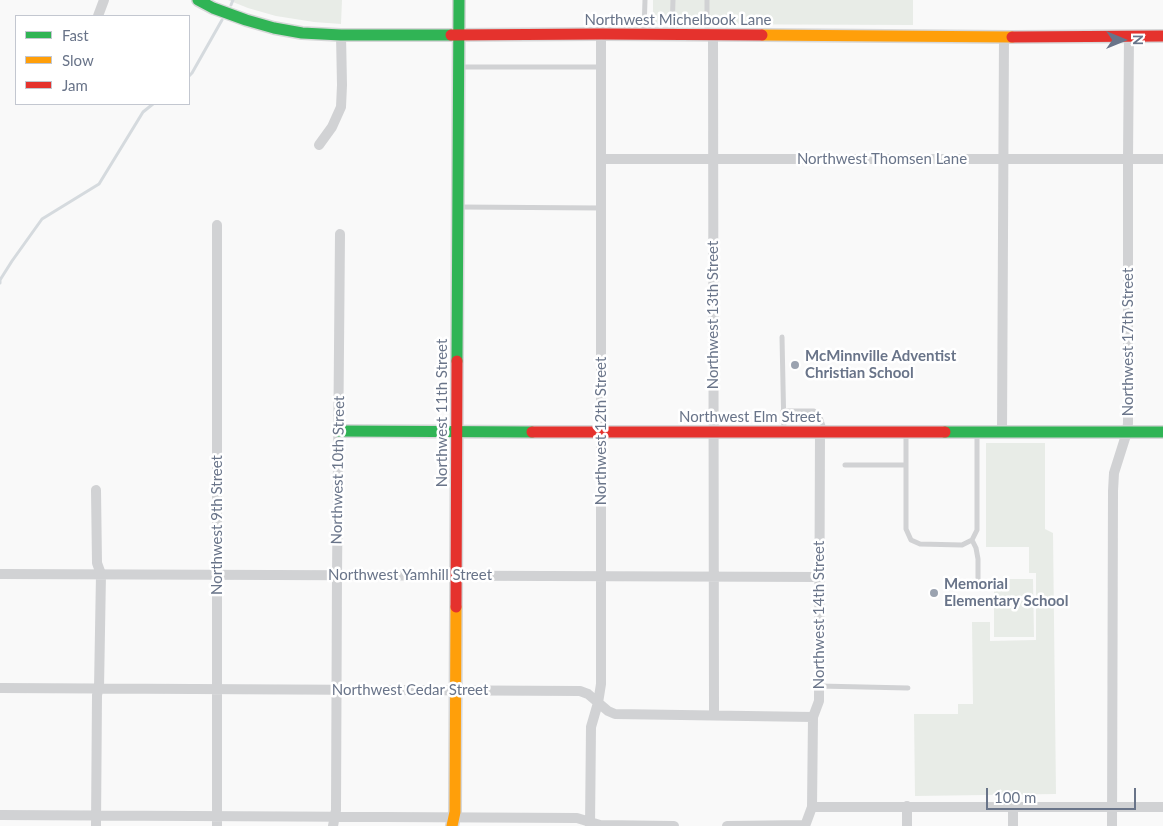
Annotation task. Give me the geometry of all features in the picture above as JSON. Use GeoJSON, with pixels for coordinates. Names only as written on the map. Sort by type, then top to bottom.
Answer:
{"type":"FeatureCollection","features":[{"type":"Feature","properties":{"kind":"street"},"geometry":{"type":"LineString","coordinates":[[98,15],[104,0]]}},
{"type":"Feature","properties":{"kind":"street","name":"Northwest Michelbook Lane"},"geometry":{"type":"LineString","coordinates":[[198,0],[213,8],[274,28],[302,33],[341,35],[1163,36]]}},
{"type":"Feature","properties":{"kind":"street","name":"Northwest 11th Street"},"geometry":{"type":"LineString","coordinates":[[453,822],[455,812],[456,689],[459,0]]}},
{"type":"Feature","properties":{"kind":"street","name":"Northwest 12th Street"},"geometry":{"type":"LineString","coordinates":[[590,824],[591,727],[602,684],[601,34]]}},
{"type":"Feature","properties":{"kind":"street"},"geometry":{"type":"LineString","coordinates":[[319,146],[332,127],[341,107],[341,35]]}},
{"type":"Feature","properties":{"kind":"street","name":"Northwest 13th Street"},"geometry":{"type":"LineString","coordinates":[[710,35],[713,159],[714,715]]}},
{"type":"Feature","properties":{"kind":"street","name":"Northwest 17th Street"},"geometry":{"type":"LineString","coordinates":[[1112,826],[1112,491],[1114,473],[1128,423],[1129,36]]}},
{"type":"Feature","properties":{"kind":"street"},"geometry":{"type":"LineString","coordinates":[[1002,432],[1004,37]]}},
{"type":"Feature","properties":{"kind":"street","name":"Northwest Thomsen Lane"},"geometry":{"type":"LineString","coordinates":[[601,159],[1163,159]]}},
{"type":"Feature","properties":{"kind":"street","name":"Northwest 9th Street"},"geometry":{"type":"LineString","coordinates":[[217,225],[217,821]]}},
{"type":"Feature","properties":{"kind":"street","name":"Northwest 10th Street"},"geometry":{"type":"LineString","coordinates":[[334,821],[336,810],[340,234]]}},
{"type":"Feature","properties":{"kind":"street","name":"Northwest Elm Street"},"geometry":{"type":"LineString","coordinates":[[338,431],[602,433],[1163,432]]}},
{"type":"Feature","properties":{"kind":"street","name":"Northwest 14th Street"},"geometry":{"type":"LineString","coordinates":[[805,826],[812,806],[813,717],[819,701],[822,432]]}},
{"type":"Feature","properties":{"kind":"street"},"geometry":{"type":"LineString","coordinates":[[96,490],[97,563],[101,574],[99,688],[97,695],[96,821]]}},
{"type":"Feature","properties":{"kind":"street","name":"Northwest Yamhill Street"},"geometry":{"type":"LineString","coordinates":[[0,574],[819,577]]}},
{"type":"Feature","properties":{"kind":"street","name":"Northwest Cedar Street"},"geometry":{"type":"LineString","coordinates":[[0,688],[580,691],[588,694],[608,711],[615,714],[813,717]]}},
{"type":"Feature","properties":{"kind":"street"},"geometry":{"type":"LineString","coordinates":[[812,806],[1163,807]]}},
{"type":"Feature","properties":{"kind":"street"},"geometry":{"type":"LineString","coordinates":[[907,806],[907,826]]}},
{"type":"Feature","properties":{"kind":"street"},"geometry":{"type":"LineString","coordinates":[[1013,826],[1014,807]]}},
{"type":"Feature","properties":{"kind":"street"},"geometry":{"type":"LineString","coordinates":[[0,815],[96,821],[453,822],[577,818],[590,824],[600,825],[674,826]]}},
{"type":"Feature","properties":{"kind":"street"},"geometry":{"type":"LineString","coordinates":[[726,826],[805,826]]}},
{"type":"Feature","properties":{"kind":"lane"},"geometry":{"type":"LineString","coordinates":[[644,34],[645,0]]}},
{"type":"Feature","properties":{"kind":"lane"},"geometry":{"type":"LineString","coordinates":[[672,35],[673,0]]}},
{"type":"Feature","properties":{"kind":"lane"},"geometry":{"type":"LineString","coordinates":[[707,0],[710,35]]}},
{"type":"Feature","properties":{"kind":"lane"},"geometry":{"type":"LineString","coordinates":[[459,67],[601,67]]}},
{"type":"Feature","properties":{"kind":"lane"},"geometry":{"type":"LineString","coordinates":[[458,207],[601,208]]}},
{"type":"Feature","properties":{"kind":"lane"},"geometry":{"type":"LineString","coordinates":[[782,337],[784,432]]}},
{"type":"Feature","properties":{"kind":"lane"},"geometry":{"type":"LineString","coordinates":[[783,410],[814,411],[824,425],[822,432]]}},
{"type":"Feature","properties":{"kind":"lane"},"geometry":{"type":"LineString","coordinates":[[906,432],[906,529],[911,540],[920,544],[962,545],[972,540],[977,530],[977,432]]}},
{"type":"Feature","properties":{"kind":"lane"},"geometry":{"type":"LineString","coordinates":[[845,465],[906,465]]}},
{"type":"Feature","properties":{"kind":"lane"},"geometry":{"type":"LineString","coordinates":[[972,540],[978,559],[978,582]]}},
{"type":"Feature","properties":{"kind":"lane"},"geometry":{"type":"LineString","coordinates":[[819,686],[908,688]]}},
{"type":"Feature","properties":{"kind":"shaded area"},"geometry":{"type":"Polygon","coordinates":[[[228,0],[342,0],[341,24],[276,16],[228,0]]]}},
{"type":"Feature","properties":{"kind":"shaded area"},"geometry":{"type":"Polygon","coordinates":[[[653,0],[913,0],[913,25],[653,24],[653,0]]]}},
{"type":"Feature","properties":{"kind":"shaded area"},"geometry":{"type":"Polygon","coordinates":[[[986,443],[1045,443],[1045,529],[1053,533],[1056,794],[915,796],[914,714],[958,714],[958,704],[973,704],[972,622],[990,622],[990,641],[1036,640],[1036,573],[1029,573],[1029,547],[986,547],[986,443]]]}},
{"type":"Feature","properties":{"kind":"shaded area"},"geometry":{"type":"Polygon","coordinates":[[[994,579],[1033,579],[1034,637],[994,637],[994,579]]]}},
{"type":"Feature","properties":{"kind":"waterway"},"geometry":{"type":"LineString","coordinates":[[231,5],[233,0]]}},
{"type":"Feature","properties":{"kind":"waterway"},"geometry":{"type":"LineString","coordinates":[[190,75],[222,20]]}},
{"type":"Feature","properties":{"kind":"waterway"},"geometry":{"type":"LineString","coordinates":[[0,283],[12,261],[42,219],[99,184],[143,112],[152,105]]}},
{"type":"Feature","properties":{"kind":"traffic: fast"},"geometry":{"type":"LineString","coordinates":[[198,0],[213,8],[246,20],[302,33],[451,35]]}},
{"type":"Feature","properties":{"kind":"traffic: fast"},"geometry":{"type":"LineString","coordinates":[[457,361],[459,0]]}},
{"type":"Feature","properties":{"kind":"traffic: fast"},"geometry":{"type":"LineString","coordinates":[[338,431],[532,432]]}},
{"type":"Feature","properties":{"kind":"traffic: fast"},"geometry":{"type":"LineString","coordinates":[[945,432],[1163,432]]}},
{"type":"Feature","properties":{"kind":"traffic: slow"},"geometry":{"type":"LineString","coordinates":[[762,35],[1012,37]]}},
{"type":"Feature","properties":{"kind":"traffic: slow"},"geometry":{"type":"LineString","coordinates":[[452,826],[455,812],[456,607]]}},
{"type":"Feature","properties":{"kind":"traffic: jam"},"geometry":{"type":"LineString","coordinates":[[451,35],[762,35]]}},
{"type":"Feature","properties":{"kind":"traffic: jam"},"geometry":{"type":"LineString","coordinates":[[1012,37],[1163,36]]}},
{"type":"Feature","properties":{"kind":"traffic: jam"},"geometry":{"type":"LineString","coordinates":[[456,607],[457,361]]}},
{"type":"Feature","properties":{"kind":"traffic: jam"},"geometry":{"type":"LineString","coordinates":[[532,432],[945,432]]}},
{"type":"Feature","properties":{"kind":"place","name":"McMinnville Adventist Christian School"},"geometry":{"type":"Point","coordinates":[795,365]}},
{"type":"Feature","properties":{"kind":"place","name":"Memorial Elementary School"},"geometry":{"type":"Point","coordinates":[934,593]}}]}
